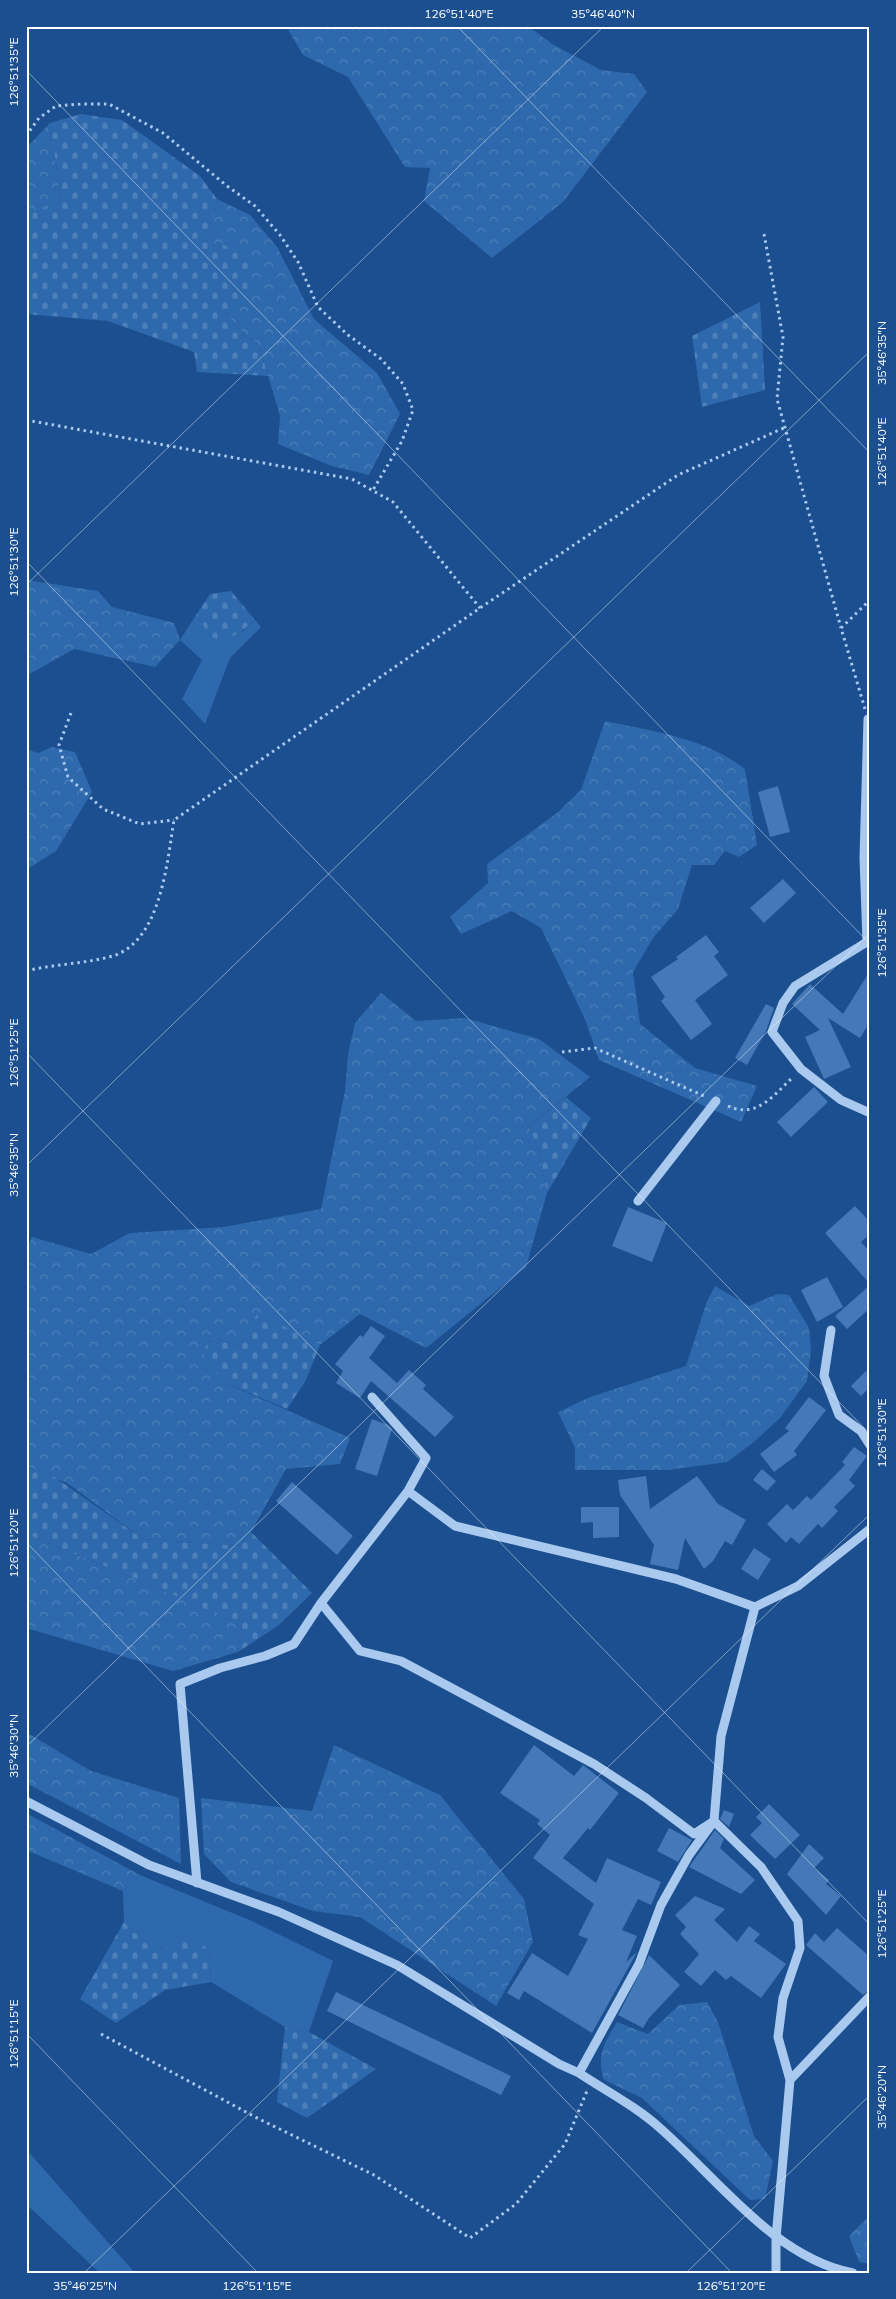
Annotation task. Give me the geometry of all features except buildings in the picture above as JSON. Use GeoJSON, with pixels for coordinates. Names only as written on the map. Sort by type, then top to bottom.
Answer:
{"type":"FeatureCollection","features":[{"type":"Feature","properties":{"kind":"street"},"geometry":{"type":"LineString","coordinates":[[868,719],[864,858],[867,942],[795,986],[783,1003],[772,1032],[801,1069],[841,1100],[870,1113]]}},
{"type":"Feature","properties":{"kind":"street"},"geometry":{"type":"LineString","coordinates":[[638,1201],[716,1101]]}},
{"type":"Feature","properties":{"kind":"street"},"geometry":{"type":"LineString","coordinates":[[831,1330],[824,1376],[839,1415],[861,1431],[870,1445]]}},
{"type":"Feature","properties":{"kind":"street"},"geometry":{"type":"LineString","coordinates":[[197,1883],[180,1684],[220,1668],[265,1656],[294,1644],[321,1603],[408,1491],[426,1458],[372,1397]]}},
{"type":"Feature","properties":{"kind":"street"},"geometry":{"type":"LineString","coordinates":[[408,1491],[455,1526],[676,1578],[754,1607],[798,1586],[870,1529]]}},
{"type":"Feature","properties":{"kind":"street"},"geometry":{"type":"LineString","coordinates":[[321,1603],[360,1650],[401,1661],[594,1764],[646,1798],[694,1834],[714,1821]]}},
{"type":"Feature","properties":{"kind":"street"},"geometry":{"type":"LineString","coordinates":[[579,2073],[639,1964],[660,1905],[689,1855],[714,1821],[721,1736],[754,1607]]}},
{"type":"Feature","properties":{"kind":"street"},"geometry":{"type":"LineString","coordinates":[[26,1802],[149,1866],[279,1912],[397,1965],[559,2064],[579,2073],[659,2127],[776,2238],[834,2269],[852,2273]]}},
{"type":"Feature","properties":{"kind":"street"},"geometry":{"type":"LineString","coordinates":[[714,1821],[761,1867],[798,1921],[800,1948],[783,1998],[778,2036],[790,2080],[776,2238],[776,2273]]}},
{"type":"Feature","properties":{"kind":"street"},"geometry":{"type":"LineString","coordinates":[[790,2080],[870,1996]]}},
{"type":"Feature","properties":{"kind":"path"},"geometry":{"type":"LineString","coordinates":[[26,136],[39,118],[56,106],[109,104],[163,133],[255,206],[298,262],[318,307],[348,335],[381,358],[403,384],[413,410],[402,441],[373,490]]}},
{"type":"Feature","properties":{"kind":"path"},"geometry":{"type":"LineString","coordinates":[[764,234],[783,336],[777,399],[868,719]]}},
{"type":"Feature","properties":{"kind":"path"},"geometry":{"type":"LineString","coordinates":[[26,420],[352,479],[393,502],[480,608]]}},
{"type":"Feature","properties":{"kind":"path"},"geometry":{"type":"LineString","coordinates":[[70,712],[59,745],[68,777],[103,810],[140,824],[174,820],[480,608],[678,475],[786,427]]}},
{"type":"Feature","properties":{"kind":"path"},"geometry":{"type":"LineString","coordinates":[[841,628],[870,600]]}},
{"type":"Feature","properties":{"kind":"path"},"geometry":{"type":"LineString","coordinates":[[26,971],[59,964],[111,957],[136,942],[160,900],[174,820]]}},
{"type":"Feature","properties":{"kind":"path"},"geometry":{"type":"LineString","coordinates":[[562,1052],[596,1048],[734,1109],[760,1108],[801,1069]]}},
{"type":"Feature","properties":{"kind":"path"},"geometry":{"type":"LineString","coordinates":[[101,2034],[259,2119],[374,2175],[470,2238],[516,2204],[565,2144],[591,2081]]}},
{"type":"Feature","properties":{"kind":"green space"},"geometry":{"type":"Polygon","coordinates":[[[286,26],[528,26],[552,44],[601,70],[634,74],[647,92],[563,202],[492,258],[424,201],[430,168],[405,167],[348,77],[303,55],[286,26]]]}},
{"type":"Feature","properties":{"kind":"green space"},"geometry":{"type":"Polygon","coordinates":[[[81,114],[122,120],[200,176],[217,199],[207,242],[248,250],[251,292],[225,312],[245,336],[259,345],[268,376],[197,372],[194,352],[108,321],[26,314],[26,217],[61,198],[50,123],[81,114]]]}},
{"type":"Feature","properties":{"kind":"green space"},"geometry":{"type":"Polygon","coordinates":[[[50,123],[61,199],[26,217],[26,148],[50,123]]]}},
{"type":"Feature","properties":{"kind":"green space"},"geometry":{"type":"Polygon","coordinates":[[[217,199],[250,215],[277,247],[314,319],[377,373],[400,414],[369,475],[332,466],[278,444],[280,416],[259,345],[245,336],[225,312],[207,242],[217,199]]]}},
{"type":"Feature","properties":{"kind":"green space"},"geometry":{"type":"Polygon","coordinates":[[[760,302],[765,390],[702,407],[692,336],[760,302]]]}},
{"type":"Feature","properties":{"kind":"green space"},"geometry":{"type":"Polygon","coordinates":[[[26,580],[98,591],[112,607],[174,623],[180,640],[155,667],[74,649],[26,676],[26,580]]]}},
{"type":"Feature","properties":{"kind":"green space"},"geometry":{"type":"Polygon","coordinates":[[[231,591],[255,620],[234,636],[221,639],[215,638],[210,635],[196,615],[210,594],[231,591]]]}},
{"type":"Feature","properties":{"kind":"green space"},"geometry":{"type":"Polygon","coordinates":[[[196,615],[211,636],[243,631],[255,620],[261,627],[230,658],[205,724],[182,699],[202,660],[180,640],[196,615]]]}},
{"type":"Feature","properties":{"kind":"green space"},"geometry":{"type":"Polygon","coordinates":[[[605,721],[660,732],[696,743],[729,758],[745,769],[757,845],[739,857],[725,851],[714,865],[692,865],[678,909],[653,938],[633,972],[640,1024],[695,1068],[757,1086],[741,1122],[599,1060],[585,1019],[541,928],[512,911],[461,934],[450,917],[488,883],[487,864],[557,813],[581,790],[605,721]]]}},
{"type":"Feature","properties":{"kind":"green space"},"geometry":{"type":"Polygon","coordinates":[[[52,747],[75,752],[92,792],[56,851],[26,870],[26,749],[38,753],[52,747]]]}},
{"type":"Feature","properties":{"kind":"green space"},"geometry":{"type":"Polygon","coordinates":[[[381,993],[416,1021],[465,1018],[539,1039],[590,1077],[529,1126],[538,1149],[547,1193],[526,1267],[426,1348],[360,1314],[320,1345],[258,1314],[237,1346],[211,1337],[221,1381],[350,1438],[340,1464],[286,1469],[251,1532],[240,1546],[143,1539],[67,1483],[26,1466],[26,1250],[32,1237],[91,1254],[130,1233],[224,1227],[321,1209],[345,1091],[348,1054],[355,1023],[381,993]]]}},
{"type":"Feature","properties":{"kind":"green space"},"geometry":{"type":"Polygon","coordinates":[[[566,1097],[591,1118],[547,1193],[538,1149],[529,1126],[566,1097]]]}},
{"type":"Feature","properties":{"kind":"green space"},"geometry":{"type":"Polygon","coordinates":[[[715,1286],[749,1306],[777,1294],[789,1295],[809,1328],[811,1350],[807,1381],[780,1418],[754,1442],[727,1462],[668,1470],[575,1470],[575,1448],[558,1412],[590,1397],[686,1366],[707,1301],[715,1286]]]}},
{"type":"Feature","properties":{"kind":"green space"},"geometry":{"type":"Polygon","coordinates":[[[258,1313],[320,1345],[306,1380],[287,1409],[221,1381],[203,1352],[211,1337],[237,1346],[258,1313]]]}},
{"type":"Feature","properties":{"kind":"green space"},"geometry":{"type":"Polygon","coordinates":[[[26,1466],[56,1478],[143,1539],[240,1546],[251,1532],[312,1593],[279,1625],[238,1652],[242,1626],[154,1586],[26,1534],[26,1466]]]}},
{"type":"Feature","properties":{"kind":"green space"},"geometry":{"type":"Polygon","coordinates":[[[26,1534],[154,1586],[242,1626],[238,1652],[173,1671],[26,1628],[26,1534]]]}},
{"type":"Feature","properties":{"kind":"green space"},"geometry":{"type":"Polygon","coordinates":[[[26,1732],[91,1771],[179,1798],[181,1864],[26,1783],[26,1732]]]}},
{"type":"Feature","properties":{"kind":"green space"},"geometry":{"type":"Polygon","coordinates":[[[334,1745],[440,1795],[524,1899],[533,1942],[496,2006],[360,1917],[313,1911],[231,1882],[204,1854],[201,1798],[312,1811],[334,1745]]]}},
{"type":"Feature","properties":{"kind":"green space"},"geometry":{"type":"Polygon","coordinates":[[[26,1813],[140,1875],[123,1891],[26,1850],[26,1813]]]}},
{"type":"Feature","properties":{"kind":"green space"},"geometry":{"type":"Polygon","coordinates":[[[140,1875],[252,1921],[333,1961],[309,2032],[285,2027],[211,1982],[209,1950],[156,1953],[124,1922],[123,1891],[140,1875]]]}},
{"type":"Feature","properties":{"kind":"green space"},"geometry":{"type":"Polygon","coordinates":[[[124,1922],[156,1953],[191,1937],[209,1950],[211,1982],[165,1990],[116,2023],[80,1999],[124,1922]]]}},
{"type":"Feature","properties":{"kind":"green space"},"geometry":{"type":"Polygon","coordinates":[[[707,2002],[718,2022],[754,2136],[773,2161],[765,2199],[750,2200],[642,2098],[604,2080],[601,2056],[608,2037],[617,2022],[648,2034],[679,2005],[707,2002]]]}},
{"type":"Feature","properties":{"kind":"green space"},"geometry":{"type":"Polygon","coordinates":[[[285,2027],[309,2032],[376,2069],[307,2118],[277,2102],[285,2027]]]}},
{"type":"Feature","properties":{"kind":"green space"},"geometry":{"type":"Polygon","coordinates":[[[26,2149],[135,2273],[100,2273],[26,2204],[26,2149]]]}},
{"type":"Feature","properties":{"kind":"green space"},"geometry":{"type":"Polygon","coordinates":[[[870,2215],[870,2264],[859,2262],[849,2236],[870,2215]]]}}]}
